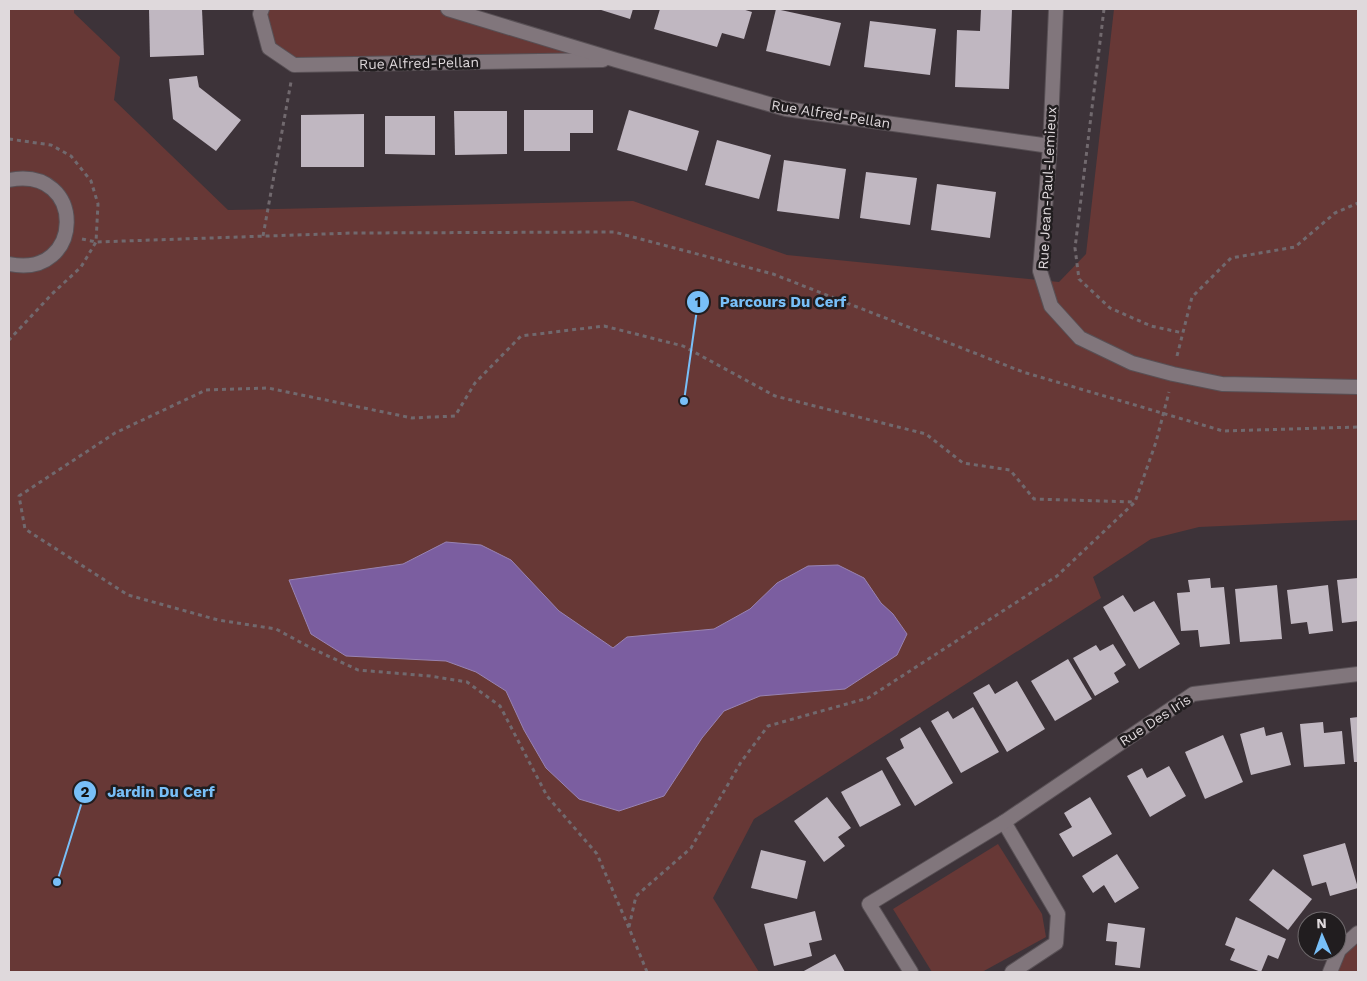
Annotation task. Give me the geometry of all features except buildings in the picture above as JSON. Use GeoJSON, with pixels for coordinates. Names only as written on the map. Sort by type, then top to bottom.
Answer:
{"type":"FeatureCollection","features":[{"type":"Feature","properties":{"kind":"street"},"geometry":{"type":"LineString","coordinates":[[262,9],[260,14],[269,48],[294,66]]}},
{"type":"Feature","properties":{"kind":"street","name":"Rue Alfred-Pellan"},"geometry":{"type":"LineString","coordinates":[[448,9],[786,109],[1050,146]]}},
{"type":"Feature","properties":{"kind":"street","name":"Rue Jean-Paul-Lemieux"},"geometry":{"type":"LineString","coordinates":[[1056,9],[1050,146],[1040,271],[1051,306],[1080,338],[1132,363],[1173,374],[1222,384],[1358,387]]}},
{"type":"Feature","properties":{"kind":"street","name":"Rue Alfred-Pellan"},"geometry":{"type":"LineString","coordinates":[[294,66],[616,60]]}},
{"type":"Feature","properties":{"kind":"street"},"geometry":{"type":"LineString","coordinates":[[9,180],[19,178],[34,179],[47,184],[58,194],[65,206],[68,221],[66,236],[58,250],[46,260],[32,266],[9,264]]}},
{"type":"Feature","properties":{"kind":"street","name":"Rue Des Iris"},"geometry":{"type":"LineString","coordinates":[[911,972],[869,904],[1004,822],[1193,694],[1358,674]]}},
{"type":"Feature","properties":{"kind":"street"},"geometry":{"type":"LineString","coordinates":[[1004,822],[1058,914],[1056,943],[1012,972]]}},
{"type":"Feature","properties":{"kind":"street"},"geometry":{"type":"LineString","coordinates":[[1330,972],[1339,950],[1358,933]]}},
{"type":"Feature","properties":{"kind":"path"},"geometry":{"type":"LineString","coordinates":[[1104,9],[1074,248],[1079,279],[1110,308],[1151,326],[1183,333]]}},
{"type":"Feature","properties":{"kind":"path"},"geometry":{"type":"LineString","coordinates":[[263,236],[294,66]]}},
{"type":"Feature","properties":{"kind":"path"},"geometry":{"type":"LineString","coordinates":[[9,139],[51,145],[71,156],[91,181],[98,204],[96,242],[81,267],[52,294],[9,340]]}},
{"type":"Feature","properties":{"kind":"path"},"geometry":{"type":"LineString","coordinates":[[1192,297],[1230,258],[1294,247],[1335,213],[1358,203]]}},
{"type":"Feature","properties":{"kind":"path"},"geometry":{"type":"LineString","coordinates":[[66,236],[96,242],[354,233],[614,232],[773,274],[1023,372],[1223,431],[1358,428]]}},
{"type":"Feature","properties":{"kind":"path"},"geometry":{"type":"LineString","coordinates":[[647,972],[597,854],[547,796],[500,706],[467,682],[430,676],[358,670],[276,629],[218,620],[128,595],[25,529],[19,496],[115,433],[206,390],[268,388],[412,418],[455,416],[475,383],[522,336],[604,326],[683,346],[775,396],[926,434],[964,463],[1010,470],[1034,499],[1135,502]]}},
{"type":"Feature","properties":{"kind":"path"},"geometry":{"type":"LineString","coordinates":[[629,928],[636,896],[692,848],[741,762],[768,726],[868,698],[1057,576],[1135,502],[1156,442],[1163,413]]}},
{"type":"Feature","properties":{"kind":"shaded area"},"geometry":{"type":"Polygon","coordinates":[[[9,9],[74,9],[74,13],[120,57],[114,100],[228,210],[633,201],[787,255],[1059,282],[1086,254],[1114,9],[1358,9],[1358,520],[1199,527],[1151,539],[1093,577],[1101,598],[754,819],[713,898],[759,972],[9,972],[9,9]]]}},
{"type":"Feature","properties":{"kind":"shaded area"},"geometry":{"type":"Polygon","coordinates":[[[262,9],[448,9],[616,60],[294,65],[269,48],[262,9]]]}},
{"type":"Feature","properties":{"kind":"shaded area"},"geometry":{"type":"Polygon","coordinates":[[[446,542],[481,545],[511,560],[559,611],[613,648],[627,637],[714,629],[750,609],[777,583],[808,566],[838,565],[864,578],[881,603],[893,614],[907,634],[897,655],[845,689],[760,696],[724,711],[702,738],[664,796],[619,811],[579,799],[546,768],[524,730],[506,691],[476,672],[446,661],[346,656],[311,634],[289,580],[403,564],[446,542]]]}},
{"type":"Feature","properties":{"kind":"shaded area"},"geometry":{"type":"Polygon","coordinates":[[[998,844],[1042,914],[1046,937],[982,972],[932,972],[893,909],[998,844]]]}},
{"type":"Feature","properties":{"kind":"shaded area"},"geometry":{"type":"Polygon","coordinates":[[[1358,933],[1358,972],[1330,972],[1338,961],[1347,961],[1347,948],[1358,933]]]}},
{"type":"Feature","properties":{"kind":"place","name":"Parcours Du Cerf"},"geometry":{"type":"Point","coordinates":[684,401]}},
{"type":"Feature","properties":{"kind":"place","name":"Jardin Du Cerf"},"geometry":{"type":"Point","coordinates":[57,882]}}]}
